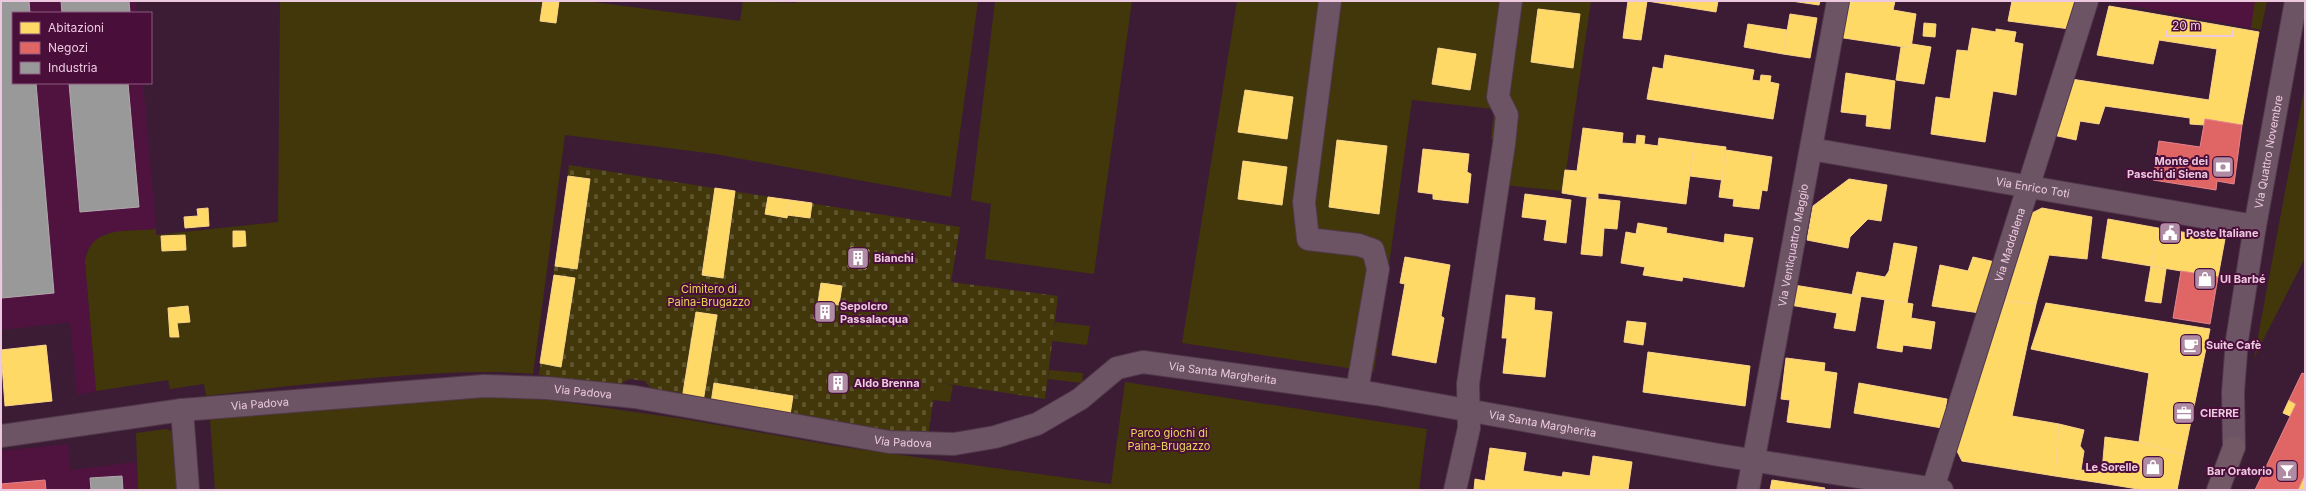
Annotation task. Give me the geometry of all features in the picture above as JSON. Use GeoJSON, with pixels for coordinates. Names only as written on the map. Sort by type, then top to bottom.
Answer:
{"type":"FeatureCollection","features":[{"type":"Feature","properties":{"kind":"main road"},"geometry":{"type":"LineString","coordinates":[[2218,490],[2234,447]]}},
{"type":"Feature","properties":{"kind":"street"},"geometry":{"type":"LineString","coordinates":[[1330,1],[1304,202],[1305,223],[1308,239],[1359,245],[1373,250],[1378,269],[1357,391]]}},
{"type":"Feature","properties":{"kind":"street"},"geometry":{"type":"LineString","coordinates":[[1455,490],[1469,428],[1468,384],[1507,115],[1498,97],[1511,1]]}},
{"type":"Feature","properties":{"kind":"street","name":"Via Ventiquattro Maggio"},"geometry":{"type":"LineString","coordinates":[[1748,490],[1838,1]]}},
{"type":"Feature","properties":{"kind":"street","name":"Via Maddalena"},"geometry":{"type":"LineString","coordinates":[[1938,489],[2087,1]]}},
{"type":"Feature","properties":{"kind":"street","name":"Via Quattro Novembre"},"geometry":{"type":"LineString","coordinates":[[2234,447],[2232,392],[2237,340],[2255,226],[2296,1]]}},
{"type":"Feature","properties":{"kind":"street","name":"Via Enrico Toti"},"geometry":{"type":"LineString","coordinates":[[1811,149],[2255,226]]}},
{"type":"Feature","properties":{"kind":"street","name":"Via Santa Margherita"},"geometry":{"type":"LineString","coordinates":[[1143,362],[1357,391],[1468,412],[1753,460],[1938,489]]}},
{"type":"Feature","properties":{"kind":"street","name":"Via Padova"},"geometry":{"type":"LineString","coordinates":[[1,436],[182,410],[484,386],[547,388],[635,397],[889,442],[954,444],[995,437],[1037,424],[1080,399],[1117,368],[1143,362]]}},
{"type":"Feature","properties":{"kind":"street"},"geometry":{"type":"LineString","coordinates":[[182,410],[188,490]]}},
{"type":"Feature","properties":{"kind":"shaded area"},"geometry":{"type":"Polygon","coordinates":[[[1,1],[136,1],[137,12],[12,12],[12,84],[143,84],[156,229],[103,234],[87,250],[85,261],[96,391],[77,395],[70,322],[1,330],[1,1]]]}},
{"type":"Feature","properties":{"kind":"shaded area"},"geometry":{"type":"Polygon","coordinates":[[[2106,1],[2267,1],[2261,30],[2106,1]]]}},
{"type":"Feature","properties":{"kind":"shaded area"},"geometry":{"type":"Polygon","coordinates":[[[68,444],[70,470],[136,462],[138,490],[1,490],[1,451],[68,444]]]}},
{"type":"Feature","properties":{"kind":"green space"},"geometry":{"type":"Polygon","coordinates":[[[280,1],[585,1],[740,21],[743,1],[796,3],[796,1],[978,1],[951,197],[715,154],[565,135],[533,374],[482,372],[396,376],[206,396],[204,384],[170,389],[168,380],[96,391],[85,261],[89,249],[95,241],[102,236],[122,231],[156,229],[156,235],[278,222],[280,1]]]}},
{"type":"Feature","properties":{"kind":"green space"},"geometry":{"type":"Polygon","coordinates":[[[995,1],[1132,1],[1094,274],[985,259],[991,204],[971,200],[995,1]]]}},
{"type":"Feature","properties":{"kind":"green space"},"geometry":{"type":"Polygon","coordinates":[[[1237,1],[1591,1],[1563,191],[1502,185],[1506,140],[1491,139],[1494,109],[1412,100],[1374,372],[1182,343],[1237,1]]]}},
{"type":"Feature","properties":{"kind":"green space"},"geometry":{"type":"Polygon","coordinates":[[[2255,1],[2267,1],[2261,30],[2251,28],[2255,1]]]}},
{"type":"Feature","properties":{"kind":"green space"},"geometry":{"type":"Polygon","coordinates":[[[2305,85],[2305,258],[2254,358],[2305,85]]]}},
{"type":"Feature","properties":{"kind":"green space","name":"Cimitero di Paina-Brugazzo"},"geometry":{"type":"Polygon","coordinates":[[[569,165],[960,227],[951,282],[1058,296],[1045,399],[936,382],[928,436],[656,395],[645,381],[629,379],[617,386],[539,375],[569,165]]]}},
{"type":"Feature","properties":{"kind":"green space"},"geometry":{"type":"Polygon","coordinates":[[[1055,322],[1090,326],[1087,345],[1052,341],[1055,322]]]}},
{"type":"Feature","properties":{"kind":"green space"},"geometry":{"type":"Polygon","coordinates":[[[1049,370],[1083,373],[1082,383],[1048,379],[1049,370]]]}},
{"type":"Feature","properties":{"kind":"green space"},"geometry":{"type":"Polygon","coordinates":[[[936,382],[953,385],[950,402],[933,400],[936,382]]]}},
{"type":"Feature","properties":{"kind":"green space","name":"Parco giochi di Paina-Brugazzo"},"geometry":{"type":"Polygon","coordinates":[[[1125,382],[1427,429],[1419,490],[215,490],[210,419],[446,398],[496,397],[550,400],[684,419],[836,446],[1111,484],[1125,382]]]}},
{"type":"Feature","properties":{"kind":"green space"},"geometry":{"type":"Polygon","coordinates":[[[166,429],[174,432],[180,490],[138,490],[136,433],[166,429]]]}},
{"type":"Feature","properties":{"kind":"building: Abitazioni"},"geometry":{"type":"Polygon","coordinates":[[[543,1],[559,1],[556,23],[540,21],[543,1]]]}},
{"type":"Feature","properties":{"kind":"building: Abitazioni"},"geometry":{"type":"Polygon","coordinates":[[[1628,1],[1647,1],[1641,40],[1623,38],[1628,1]]]}},
{"type":"Feature","properties":{"kind":"building: Abitazioni"},"geometry":{"type":"Polygon","coordinates":[[[1647,1],[1718,1],[1716,12],[1647,1]]]}},
{"type":"Feature","properties":{"kind":"building: Abitazioni"},"geometry":{"type":"Polygon","coordinates":[[[1791,1],[1820,1],[1819,5],[1791,1]]]}},
{"type":"Feature","properties":{"kind":"building: Abitazioni"},"geometry":{"type":"Polygon","coordinates":[[[1842,1],[1895,1],[1893,10],[1916,14],[1911,48],[1837,37],[1842,1]]]}},
{"type":"Feature","properties":{"kind":"building: Abitazioni"},"geometry":{"type":"Polygon","coordinates":[[[2012,1],[2080,1],[2070,29],[2008,21],[2012,1]]]}},
{"type":"Feature","properties":{"kind":"building: Abitazioni"},"geometry":{"type":"Polygon","coordinates":[[[2109,6],[2259,32],[2242,125],[2205,119],[2204,125],[2190,124],[2190,118],[2105,106],[2099,124],[2080,121],[2076,140],[2053,135],[2071,79],[2209,100],[2217,49],[2159,40],[2153,64],[2097,55],[2109,6]]]}},
{"type":"Feature","properties":{"kind":"building: Abitazioni"},"geometry":{"type":"Polygon","coordinates":[[[1538,9],[1580,14],[1573,68],[1531,62],[1538,9]]]}},
{"type":"Feature","properties":{"kind":"building: Abitazioni"},"geometry":{"type":"Polygon","coordinates":[[[1790,14],[1817,18],[1810,58],[1783,54],[1790,14]]]}},
{"type":"Feature","properties":{"kind":"building: Abitazioni"},"geometry":{"type":"Polygon","coordinates":[[[1924,23],[1936,24],[1935,37],[1923,36],[1924,23]]]}},
{"type":"Feature","properties":{"kind":"building: Abitazioni"},"geometry":{"type":"Polygon","coordinates":[[[1748,24],[1787,30],[1783,54],[1744,47],[1748,24]]]}},
{"type":"Feature","properties":{"kind":"building: Abitazioni"},"geometry":{"type":"Polygon","coordinates":[[[1972,28],[1996,32],[1996,29],[2016,32],[2014,42],[2023,44],[2016,95],[1993,91],[1985,142],[1931,134],[1936,97],[1950,99],[1957,50],[1968,51],[1972,28]]]}},
{"type":"Feature","properties":{"kind":"building: Abitazioni"},"geometry":{"type":"Polygon","coordinates":[[[1912,44],[1931,47],[1924,84],[1896,80],[1901,47],[1911,48],[1912,44]]]}},
{"type":"Feature","properties":{"kind":"building: Abitazioni"},"geometry":{"type":"Polygon","coordinates":[[[1438,48],[1476,54],[1470,90],[1432,84],[1438,48]]]}},
{"type":"Feature","properties":{"kind":"building: Abitazioni"},"geometry":{"type":"Polygon","coordinates":[[[1665,55],[1754,70],[1752,80],[1760,81],[1761,75],[1771,76],[1770,82],[1779,84],[1773,119],[1647,99],[1653,67],[1663,69],[1665,55]]]}},
{"type":"Feature","properties":{"kind":"building: Abitazioni"},"geometry":{"type":"Polygon","coordinates":[[[1846,73],[1895,81],[1890,129],[1866,126],[1867,115],[1841,112],[1846,73]]]}},
{"type":"Feature","properties":{"kind":"building: Abitazioni"},"geometry":{"type":"Polygon","coordinates":[[[1245,90],[1293,97],[1287,139],[1238,132],[1245,90]]]}},
{"type":"Feature","properties":{"kind":"building: Abitazioni"},"geometry":{"type":"Polygon","coordinates":[[[1583,128],[1623,133],[1622,143],[1636,144],[1637,135],[1645,136],[1644,144],[1658,146],[1659,138],[1694,143],[1686,204],[1598,193],[1598,199],[1562,193],[1565,170],[1577,171],[1583,128]]]}},
{"type":"Feature","properties":{"kind":"building: Abitazioni"},"geometry":{"type":"Polygon","coordinates":[[[1337,140],[1387,146],[1379,214],[1329,207],[1337,140]]]}},
{"type":"Feature","properties":{"kind":"building: Abitazioni"},"geometry":{"type":"Polygon","coordinates":[[[1694,143],[1726,147],[1722,180],[1690,176],[1694,143]]]}},
{"type":"Feature","properties":{"kind":"building: Abitazioni"},"geometry":{"type":"Polygon","coordinates":[[[1423,149],[1469,154],[1467,172],[1471,174],[1468,203],[1433,199],[1433,194],[1418,192],[1423,149]]]}},
{"type":"Feature","properties":{"kind":"building: Abitazioni"},"geometry":{"type":"Polygon","coordinates":[[[1726,150],[1772,157],[1767,191],[1762,190],[1759,209],[1733,206],[1734,199],[1719,197],[1726,150]]]}},
{"type":"Feature","properties":{"kind":"building: Abitazioni"},"geometry":{"type":"Polygon","coordinates":[[[1243,161],[1287,167],[1282,205],[1238,199],[1243,161]]]}},
{"type":"Feature","properties":{"kind":"building: Abitazioni"},"geometry":{"type":"Polygon","coordinates":[[[568,176],[590,179],[577,269],[555,266],[568,176]]]}},
{"type":"Feature","properties":{"kind":"building: Abitazioni"},"geometry":{"type":"Polygon","coordinates":[[[1849,179],[1887,185],[1881,221],[1868,219],[1850,237],[1848,248],[1807,240],[1813,206],[1849,179]]]}},
{"type":"Feature","properties":{"kind":"building: Abitazioni"},"geometry":{"type":"Polygon","coordinates":[[[715,188],[735,191],[723,278],[702,275],[715,188]]]}},
{"type":"Feature","properties":{"kind":"building: Abitazioni"},"geometry":{"type":"Polygon","coordinates":[[[1525,194],[1571,200],[1566,243],[1544,240],[1547,220],[1522,217],[1525,194]]]}},
{"type":"Feature","properties":{"kind":"building: Abitazioni"},"geometry":{"type":"Polygon","coordinates":[[[768,197],[790,200],[787,218],[765,214],[768,197]]]}},
{"type":"Feature","properties":{"kind":"building: Abitazioni"},"geometry":{"type":"Polygon","coordinates":[[[1587,198],[1620,201],[1617,229],[1604,228],[1602,256],[1581,254],[1587,198]]]}},
{"type":"Feature","properties":{"kind":"building: Abitazioni"},"geometry":{"type":"Polygon","coordinates":[[[790,200],[812,203],[810,218],[787,215],[790,200]]]}},
{"type":"Feature","properties":{"kind":"building: Abitazioni"},"geometry":{"type":"Polygon","coordinates":[[[208,208],[209,226],[185,228],[184,217],[198,216],[197,209],[208,208]]]}},
{"type":"Feature","properties":{"kind":"building: Abitazioni"},"geometry":{"type":"Polygon","coordinates":[[[2042,208],[2092,217],[2087,259],[2049,255],[2036,304],[2005,301],[2032,213],[2042,208]]]}},
{"type":"Feature","properties":{"kind":"building: Abitazioni"},"geometry":{"type":"Polygon","coordinates":[[[2108,219],[2158,228],[2151,266],[2102,258],[2108,219]]]}},
{"type":"Feature","properties":{"kind":"building: Abitazioni"},"geometry":{"type":"Polygon","coordinates":[[[1638,223],[1667,228],[1666,233],[1724,243],[1725,234],[1753,238],[1744,287],[1683,277],[1682,281],[1643,275],[1645,267],[1621,263],[1626,232],[1636,234],[1638,223]]]}},
{"type":"Feature","properties":{"kind":"building: Abitazioni"},"geometry":{"type":"Polygon","coordinates":[[[2158,228],[2225,239],[2218,277],[2151,266],[2158,228]]]}},
{"type":"Feature","properties":{"kind":"building: Abitazioni"},"geometry":{"type":"Polygon","coordinates":[[[233,231],[245,231],[246,246],[233,247],[233,231]]]}},
{"type":"Feature","properties":{"kind":"building: Abitazioni"},"geometry":{"type":"Polygon","coordinates":[[[185,235],[186,250],[162,251],[161,236],[185,235]]]}},
{"type":"Feature","properties":{"kind":"building: Abitazioni"},"geometry":{"type":"Polygon","coordinates":[[[1894,243],[1917,247],[1907,303],[1852,295],[1857,272],[1885,277],[1889,271],[1894,243]]]}},
{"type":"Feature","properties":{"kind":"building: Abitazioni","name":"Bianchi"},"geometry":{"type":"Polygon","coordinates":[[[851,247],[869,250],[866,269],[848,267],[851,247]]]}},
{"type":"Feature","properties":{"kind":"building: Abitazioni"},"geometry":{"type":"Polygon","coordinates":[[[1405,257],[1450,265],[1441,316],[1444,318],[1436,363],[1392,355],[1405,284],[1400,283],[1405,257]]]}},
{"type":"Feature","properties":{"kind":"building: Abitazioni"},"geometry":{"type":"Polygon","coordinates":[[[1973,257],[1995,262],[1980,313],[1932,306],[1940,265],[1968,271],[1973,257]]]}},
{"type":"Feature","properties":{"kind":"building: Abitazioni"},"geometry":{"type":"Polygon","coordinates":[[[2151,266],[2166,269],[2161,303],[2145,301],[2151,266]]]}},
{"type":"Feature","properties":{"kind":"building: Abitazioni"},"geometry":{"type":"Polygon","coordinates":[[[554,275],[575,278],[561,367],[540,363],[554,275]]]}},
{"type":"Feature","properties":{"kind":"building: Abitazioni"},"geometry":{"type":"Polygon","coordinates":[[[821,283],[842,286],[839,305],[818,303],[821,283]]]}},
{"type":"Feature","properties":{"kind":"building: Abitazioni"},"geometry":{"type":"Polygon","coordinates":[[[1794,285],[1861,296],[1855,331],[1834,328],[1837,313],[1790,305],[1794,285]]]}},
{"type":"Feature","properties":{"kind":"building: Abitazioni"},"geometry":{"type":"Polygon","coordinates":[[[1506,295],[1535,298],[1534,310],[1552,312],[1545,377],[1503,373],[1507,338],[1502,338],[1506,295]]]}},
{"type":"Feature","properties":{"kind":"building: Abitazioni"},"geometry":{"type":"Polygon","coordinates":[[[1885,299],[1913,304],[1911,318],[1935,322],[1931,349],[1903,345],[1902,352],[1877,348],[1885,299]]]}},
{"type":"Feature","properties":{"kind":"building: Abitazioni"},"geometry":{"type":"Polygon","coordinates":[[[2005,301],[2036,304],[2012,416],[2059,424],[2055,476],[1962,461],[1954,445],[2005,301]]]}},
{"type":"Feature","properties":{"kind":"building: Abitazioni"},"geometry":{"type":"Polygon","coordinates":[[[2046,303],[2210,329],[2184,455],[2139,442],[2149,373],[2031,349],[2046,303]]]}},
{"type":"Feature","properties":{"kind":"building: Abitazioni"},"geometry":{"type":"Polygon","coordinates":[[[188,306],[190,322],[177,323],[179,337],[170,337],[168,308],[188,306]]]}},
{"type":"Feature","properties":{"kind":"building: Abitazioni","name":"Sepolcro Passalacqua"},"geometry":{"type":"Polygon","coordinates":[[[816,306],[835,308],[833,321],[814,319],[816,306]]]}},
{"type":"Feature","properties":{"kind":"building: Abitazioni"},"geometry":{"type":"Polygon","coordinates":[[[696,312],[717,315],[703,402],[682,399],[696,312]]]}},
{"type":"Feature","properties":{"kind":"building: Abitazioni"},"geometry":{"type":"Polygon","coordinates":[[[1627,321],[1646,323],[1643,345],[1624,342],[1627,321]]]}},
{"type":"Feature","properties":{"kind":"building: Abitazioni"},"geometry":{"type":"Polygon","coordinates":[[[46,345],[52,401],[5,406],[1,350],[46,345]]]}},
{"type":"Feature","properties":{"kind":"building: Abitazioni"},"geometry":{"type":"Polygon","coordinates":[[[1648,352],[1750,366],[1745,406],[1643,392],[1648,352]]]}},
{"type":"Feature","properties":{"kind":"building: Abitazioni"},"geometry":{"type":"Polygon","coordinates":[[[1786,358],[1825,363],[1824,371],[1837,373],[1830,428],[1787,422],[1790,400],[1781,399],[1786,358]]]}},
{"type":"Feature","properties":{"kind":"building: Abitazioni","name":"Aldo Brenna"},"geometry":{"type":"Polygon","coordinates":[[[832,377],[846,379],[844,389],[830,387],[832,377]]]}},
{"type":"Feature","properties":{"kind":"building: Abitazioni"},"geometry":{"type":"Polygon","coordinates":[[[714,383],[793,396],[790,415],[711,403],[714,383]]]}},
{"type":"Feature","properties":{"kind":"building: Abitazioni"},"geometry":{"type":"Polygon","coordinates":[[[1859,383],[1947,399],[1942,428],[1854,413],[1859,383]]]}},
{"type":"Feature","properties":{"kind":"building: Abitazioni"},"geometry":{"type":"Polygon","coordinates":[[[2289,400],[2296,404],[2290,416],[2283,413],[2289,400]]]}},
{"type":"Feature","properties":{"kind":"building: Abitazioni"},"geometry":{"type":"Polygon","coordinates":[[[2059,424],[2084,430],[2080,446],[2084,451],[2081,470],[2102,472],[2101,483],[2055,476],[2059,424]]]}},
{"type":"Feature","properties":{"kind":"building: Abitazioni"},"geometry":{"type":"Polygon","coordinates":[[[2105,437],[2139,442],[2184,455],[2177,490],[2144,490],[2101,483],[2105,437]]]}},
{"type":"Feature","properties":{"kind":"building: Abitazioni"},"geometry":{"type":"Polygon","coordinates":[[[1490,448],[1526,453],[1523,471],[1562,477],[1563,472],[1590,476],[1593,456],[1632,462],[1628,490],[1474,490],[1475,479],[1485,481],[1490,448]]]}},
{"type":"Feature","properties":{"kind":"building: Abitazioni"},"geometry":{"type":"Polygon","coordinates":[[[2305,474],[2305,490],[2298,490],[2303,479],[2305,474]]]}},
{"type":"Feature","properties":{"kind":"building: Abitazioni"},"geometry":{"type":"Polygon","coordinates":[[[1772,480],[1825,488],[1824,490],[1770,490],[1772,480]]]}},
{"type":"Feature","properties":{"kind":"building: Negozi"},"geometry":{"type":"Polygon","coordinates":[[[2205,119],[2242,125],[2234,184],[2217,181],[2216,190],[2153,180],[2159,141],[2200,147],[2205,119]]]}},
{"type":"Feature","properties":{"kind":"building: Negozi"},"geometry":{"type":"Polygon","coordinates":[[[2181,271],[2218,277],[2210,324],[2173,318],[2181,271]]]}},
{"type":"Feature","properties":{"kind":"building: Negozi"},"geometry":{"type":"Polygon","coordinates":[[[2302,373],[2305,374],[2305,474],[2298,490],[2255,490],[2296,404],[2289,400],[2302,373]]]}},
{"type":"Feature","properties":{"kind":"building: Negozi"},"geometry":{"type":"Polygon","coordinates":[[[45,480],[46,490],[1,490],[1,484],[45,480]]]}},
{"type":"Feature","properties":{"kind":"building: Industria"},"geometry":{"type":"Polygon","coordinates":[[[1,1],[29,1],[30,12],[12,12],[12,84],[36,84],[54,293],[2,298],[1,1]]]}},
{"type":"Feature","properties":{"kind":"building: Industria"},"geometry":{"type":"Polygon","coordinates":[[[61,1],[129,1],[130,12],[62,12],[61,1]]]}},
{"type":"Feature","properties":{"kind":"building: Industria"},"geometry":{"type":"Polygon","coordinates":[[[69,84],[128,84],[139,207],[80,212],[69,84]]]}},
{"type":"Feature","properties":{"kind":"building: Industria"},"geometry":{"type":"Polygon","coordinates":[[[122,476],[123,490],[91,490],[90,478],[122,476]]]}},
{"type":"Feature","properties":{"kind":"place","name":"Monte dei Paschi di Siena"},"geometry":{"type":"Point","coordinates":[2223,167]}},
{"type":"Feature","properties":{"kind":"place","name":"Poste Italiane"},"geometry":{"type":"Point","coordinates":[2170,233]}},
{"type":"Feature","properties":{"kind":"place","name":"Bianchi"},"geometry":{"type":"Point","coordinates":[858,258]}},
{"type":"Feature","properties":{"kind":"place","name":"Ul Barbé"},"geometry":{"type":"Point","coordinates":[2205,279]}},
{"type":"Feature","properties":{"kind":"place","name":"Sepolcro Passalacqua"},"geometry":{"type":"Point","coordinates":[825,312]}},
{"type":"Feature","properties":{"kind":"place","name":"Suite Cafè"},"geometry":{"type":"Point","coordinates":[2191,345]}},
{"type":"Feature","properties":{"kind":"place","name":"Aldo Brenna"},"geometry":{"type":"Point","coordinates":[838,383]}},
{"type":"Feature","properties":{"kind":"place","name":"CIERRE"},"geometry":{"type":"Point","coordinates":[2184,413]}},
{"type":"Feature","properties":{"kind":"place","name":"Le Sorelle"},"geometry":{"type":"Point","coordinates":[2153,467]}},
{"type":"Feature","properties":{"kind":"place","name":"Bar Oratorio"},"geometry":{"type":"Point","coordinates":[2287,471]}}]}
